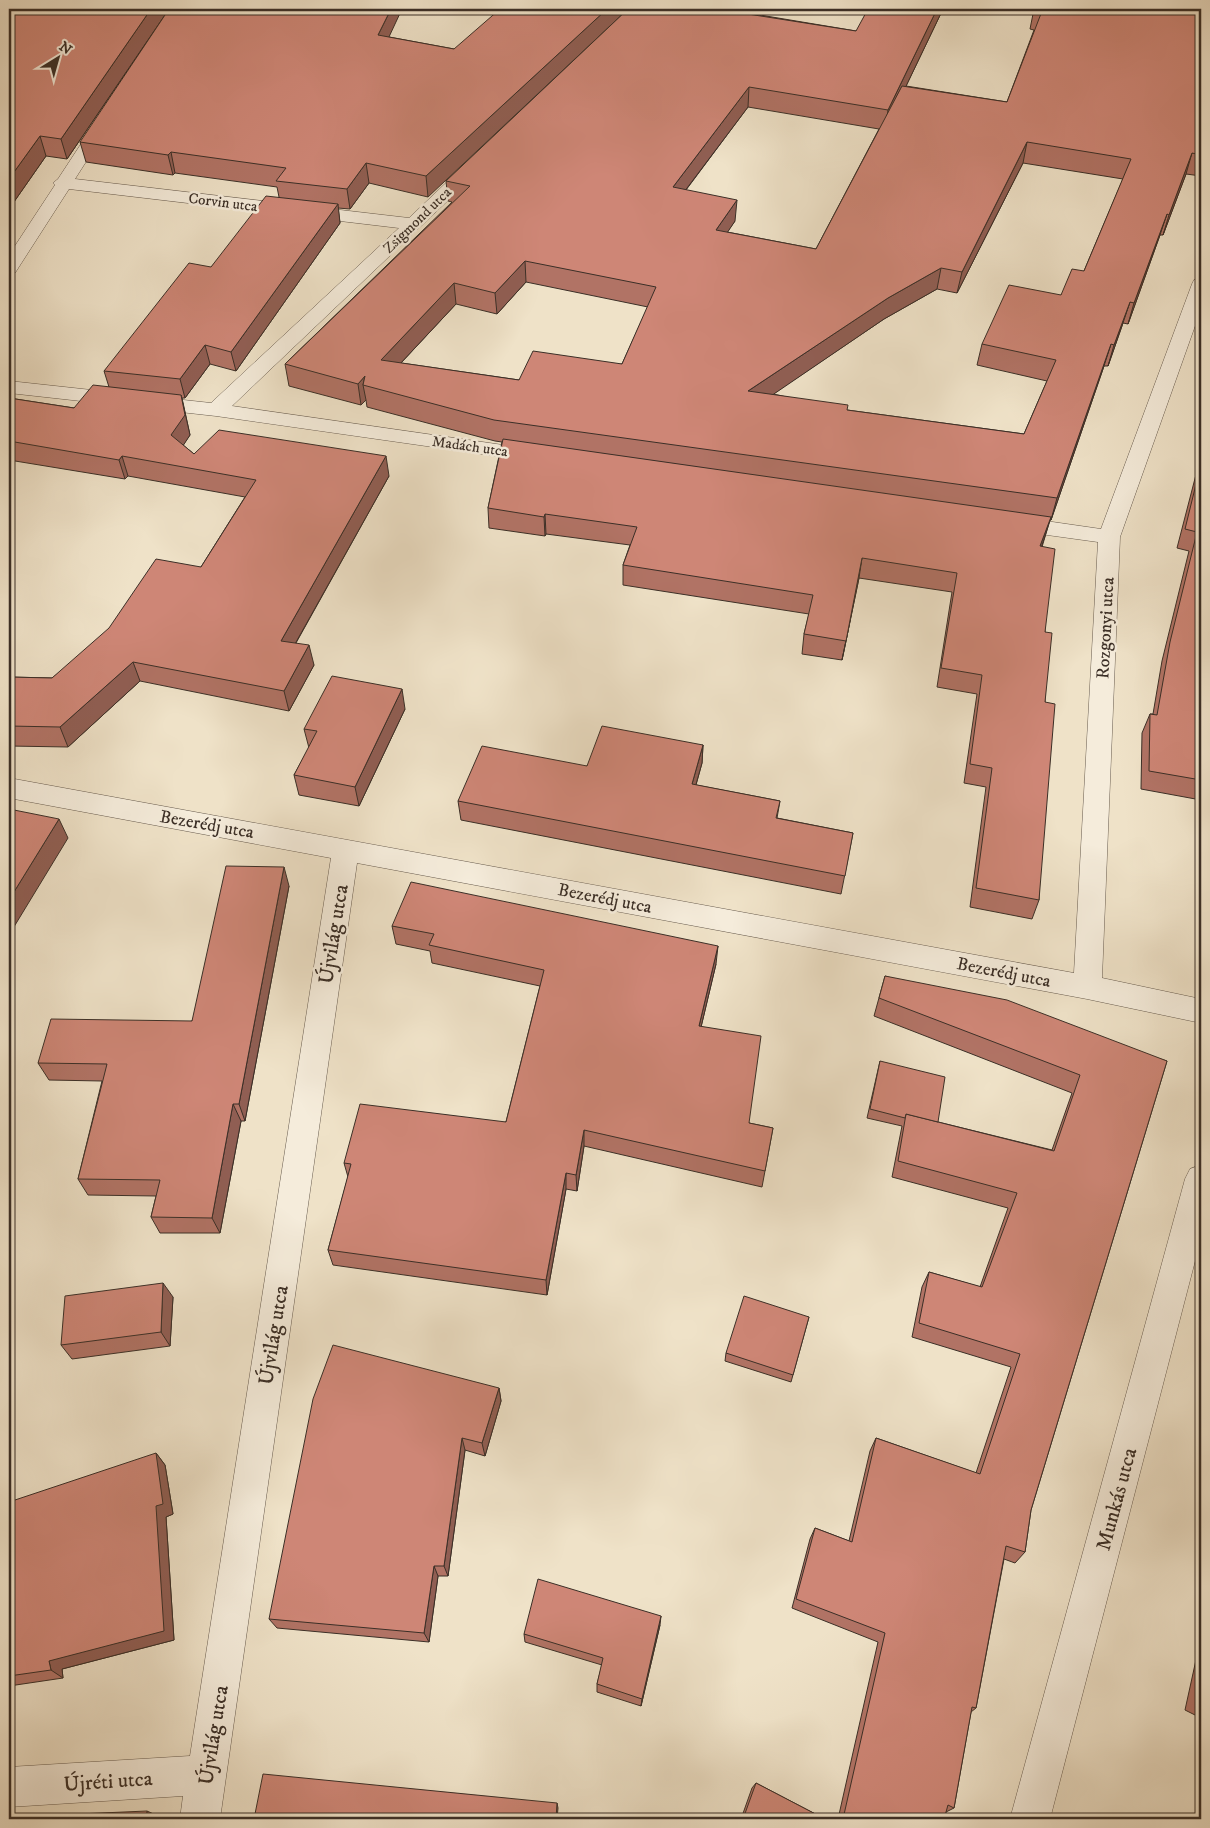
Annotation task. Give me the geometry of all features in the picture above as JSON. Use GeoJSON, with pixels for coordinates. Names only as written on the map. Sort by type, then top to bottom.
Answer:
{"type":"FeatureCollection","features":[{"type":"Feature","properties":{"kind":"street"},"geometry":{"type":"LineString","coordinates":[[9,269],[62,183],[112,108]]}},
{"type":"Feature","properties":{"kind":"street","name":"Zsigmond utca"},"geometry":{"type":"LineString","coordinates":[[216,410],[490,150]]}},
{"type":"Feature","properties":{"kind":"street","name":"Corvin utca"},"geometry":{"type":"LineString","coordinates":[[62,183],[413,224]]}},
{"type":"Feature","properties":{"kind":"street","name":"Rozgonyi utca"},"geometry":{"type":"LineString","coordinates":[[1087,987],[1109,537],[1201,284]]}},
{"type":"Feature","properties":{"kind":"street","name":"Madách utca"},"geometry":{"type":"LineString","coordinates":[[9,387],[216,410],[559,459]]}},
{"type":"Feature","properties":{"kind":"street"},"geometry":{"type":"LineString","coordinates":[[991,520],[1109,537]]}},
{"type":"Feature","properties":{"kind":"street","name":"Bezerédj utca"},"geometry":{"type":"LineString","coordinates":[[9,788],[1087,987],[1201,1011]]}},
{"type":"Feature","properties":{"kind":"street","name":"Újvilág utca"},"geometry":{"type":"LineString","coordinates":[[200,1819],[346,850]]}},
{"type":"Feature","properties":{"kind":"street","name":"Munkás utca"},"geometry":{"type":"LineString","coordinates":[[1030,1819],[1201,1180]]}},
{"type":"Feature","properties":{"kind":"street","name":"Újréti utca"},"geometry":{"type":"LineString","coordinates":[[9,1787],[207,1775]]}},
{"type":"Feature","properties":{"kind":"building"},"geometry":{"type":"Polygon","coordinates":[[[11,9],[151,9],[61,139],[40,136],[9,179],[9,79],[12,76],[9,76],[9,11],[11,9]]]}},
{"type":"Feature","properties":{"kind":"building"},"geometry":{"type":"Polygon","coordinates":[[[169,9],[391,9],[378,35],[454,49],[500,9],[607,9],[426,176],[366,163],[347,189],[276,181],[286,168],[171,152],[168,155],[80,142],[169,9]]]}},
{"type":"Feature","properties":{"kind":"building"},"geometry":{"type":"Polygon","coordinates":[[[628,9],[752,9],[748,14],[856,31],[868,9],[937,9],[888,110],[749,87],[673,187],[737,200],[716,230],[816,249],[902,86],[1007,102],[1042,11],[1034,9],[1201,9],[1201,155],[1192,153],[1134,303],[1130,302],[1114,345],[1111,344],[1057,498],[494,420],[363,385],[365,376],[358,384],[285,364],[470,186],[446,181],[628,9]],[[1027,142],[962,272],[941,268],[888,298],[748,391],[848,405],[847,410],[1024,434],[1056,360],[982,344],[1009,285],[1061,295],[1072,269],[1084,271],[1131,159],[1027,142]],[[525,261],[495,293],[454,283],[381,360],[519,380],[533,351],[622,364],[656,287],[525,261]]]}},
{"type":"Feature","properties":{"kind":"building"},"geometry":{"type":"Polygon","coordinates":[[[266,196],[338,204],[231,352],[205,345],[180,379],[104,371],[189,263],[211,267],[266,196]]]}},
{"type":"Feature","properties":{"kind":"building"},"geometry":{"type":"Polygon","coordinates":[[[93,385],[181,395],[185,415],[171,435],[194,454],[219,430],[386,456],[281,641],[309,645],[284,691],[133,662],[60,727],[9,726],[9,677],[52,678],[109,628],[156,559],[201,567],[256,480],[122,456],[119,460],[9,441],[9,398],[74,408],[93,385]]]}},
{"type":"Feature","properties":{"kind":"building"},"geometry":{"type":"Polygon","coordinates":[[[503,439],[1051,517],[1040,546],[1055,549],[1045,632],[1052,633],[1045,702],[1055,704],[1039,900],[976,888],[992,768],[970,764],[982,675],[941,668],[957,573],[862,558],[846,641],[804,634],[813,595],[623,565],[637,527],[545,514],[544,517],[488,508],[503,439]]]}},
{"type":"Feature","properties":{"kind":"building"},"geometry":{"type":"Polygon","coordinates":[[[1201,464],[1201,780],[1149,771],[1150,714],[1157,715],[1170,642],[1197,532],[1185,529],[1201,464]]]}},
{"type":"Feature","properties":{"kind":"building"},"geometry":{"type":"Polygon","coordinates":[[[332,676],[402,689],[355,787],[294,775],[317,731],[304,729],[332,676]]]}},
{"type":"Feature","properties":{"kind":"building"},"geometry":{"type":"Polygon","coordinates":[[[602,726],[703,745],[692,784],[780,801],[776,818],[853,833],[845,876],[458,801],[482,746],[587,766],[602,726]]]}},
{"type":"Feature","properties":{"kind":"building"},"geometry":{"type":"Polygon","coordinates":[[[9,809],[59,819],[9,900],[9,809]]]}},
{"type":"Feature","properties":{"kind":"building"},"geometry":{"type":"Polygon","coordinates":[[[226,866],[284,867],[239,1104],[233,1104],[212,1218],[151,1217],[160,1180],[78,1179],[107,1064],[38,1063],[51,1019],[192,1021],[226,866]]]}},
{"type":"Feature","properties":{"kind":"building"},"geometry":{"type":"Polygon","coordinates":[[[411,882],[718,946],[699,1026],[761,1036],[749,1123],[773,1128],[765,1171],[584,1130],[576,1175],[566,1173],[546,1280],[328,1250],[351,1164],[344,1163],[360,1104],[506,1122],[544,970],[429,945],[434,934],[392,926],[411,882]]]}},
{"type":"Feature","properties":{"kind":"building"},"geometry":{"type":"Polygon","coordinates":[[[885,976],[1007,1000],[1167,1061],[1031,1510],[1025,1552],[1006,1546],[976,1708],[972,1707],[954,1808],[948,1805],[944,1819],[843,1819],[885,1633],[796,1599],[815,1528],[852,1542],[876,1438],[980,1474],[1020,1354],[919,1323],[929,1272],[982,1287],[1017,1193],[898,1161],[906,1114],[1054,1151],[1080,1075],[879,998],[885,976]]]}},
{"type":"Feature","properties":{"kind":"building"},"geometry":{"type":"Polygon","coordinates":[[[880,1061],[945,1077],[938,1122],[906,1114],[905,1118],[870,1109],[880,1061]]]}},
{"type":"Feature","properties":{"kind":"building"},"geometry":{"type":"Polygon","coordinates":[[[163,1283],[161,1332],[61,1345],[65,1296],[163,1283]]]}},
{"type":"Feature","properties":{"kind":"building"},"geometry":{"type":"Polygon","coordinates":[[[744,1296],[809,1317],[793,1375],[726,1353],[744,1296]]]}},
{"type":"Feature","properties":{"kind":"building"},"geometry":{"type":"Polygon","coordinates":[[[333,1345],[499,1388],[482,1443],[462,1438],[444,1566],[434,1566],[424,1633],[269,1619],[313,1399],[333,1345]]]}},
{"type":"Feature","properties":{"kind":"building"},"geometry":{"type":"Polygon","coordinates":[[[156,1453],[163,1504],[156,1506],[164,1631],[49,1661],[51,1670],[9,1676],[9,1613],[12,1613],[9,1568],[9,1502],[156,1453]]]}},
{"type":"Feature","properties":{"kind":"building"},"geometry":{"type":"Polygon","coordinates":[[[538,1579],[661,1616],[642,1699],[597,1684],[603,1658],[524,1634],[538,1579]]]}},
{"type":"Feature","properties":{"kind":"building"},"geometry":{"type":"Polygon","coordinates":[[[263,1774],[557,1803],[556,1819],[254,1819],[263,1774]]]}},
{"type":"Feature","properties":{"kind":"building"},"geometry":{"type":"Polygon","coordinates":[[[756,1783],[825,1819],[743,1819],[756,1783]]]}},
{"type":"Feature","properties":{"kind":"building"},"geometry":{"type":"Polygon","coordinates":[[[147,1811],[146,1819],[9,1819],[9,1817],[147,1811]]]}}]}
